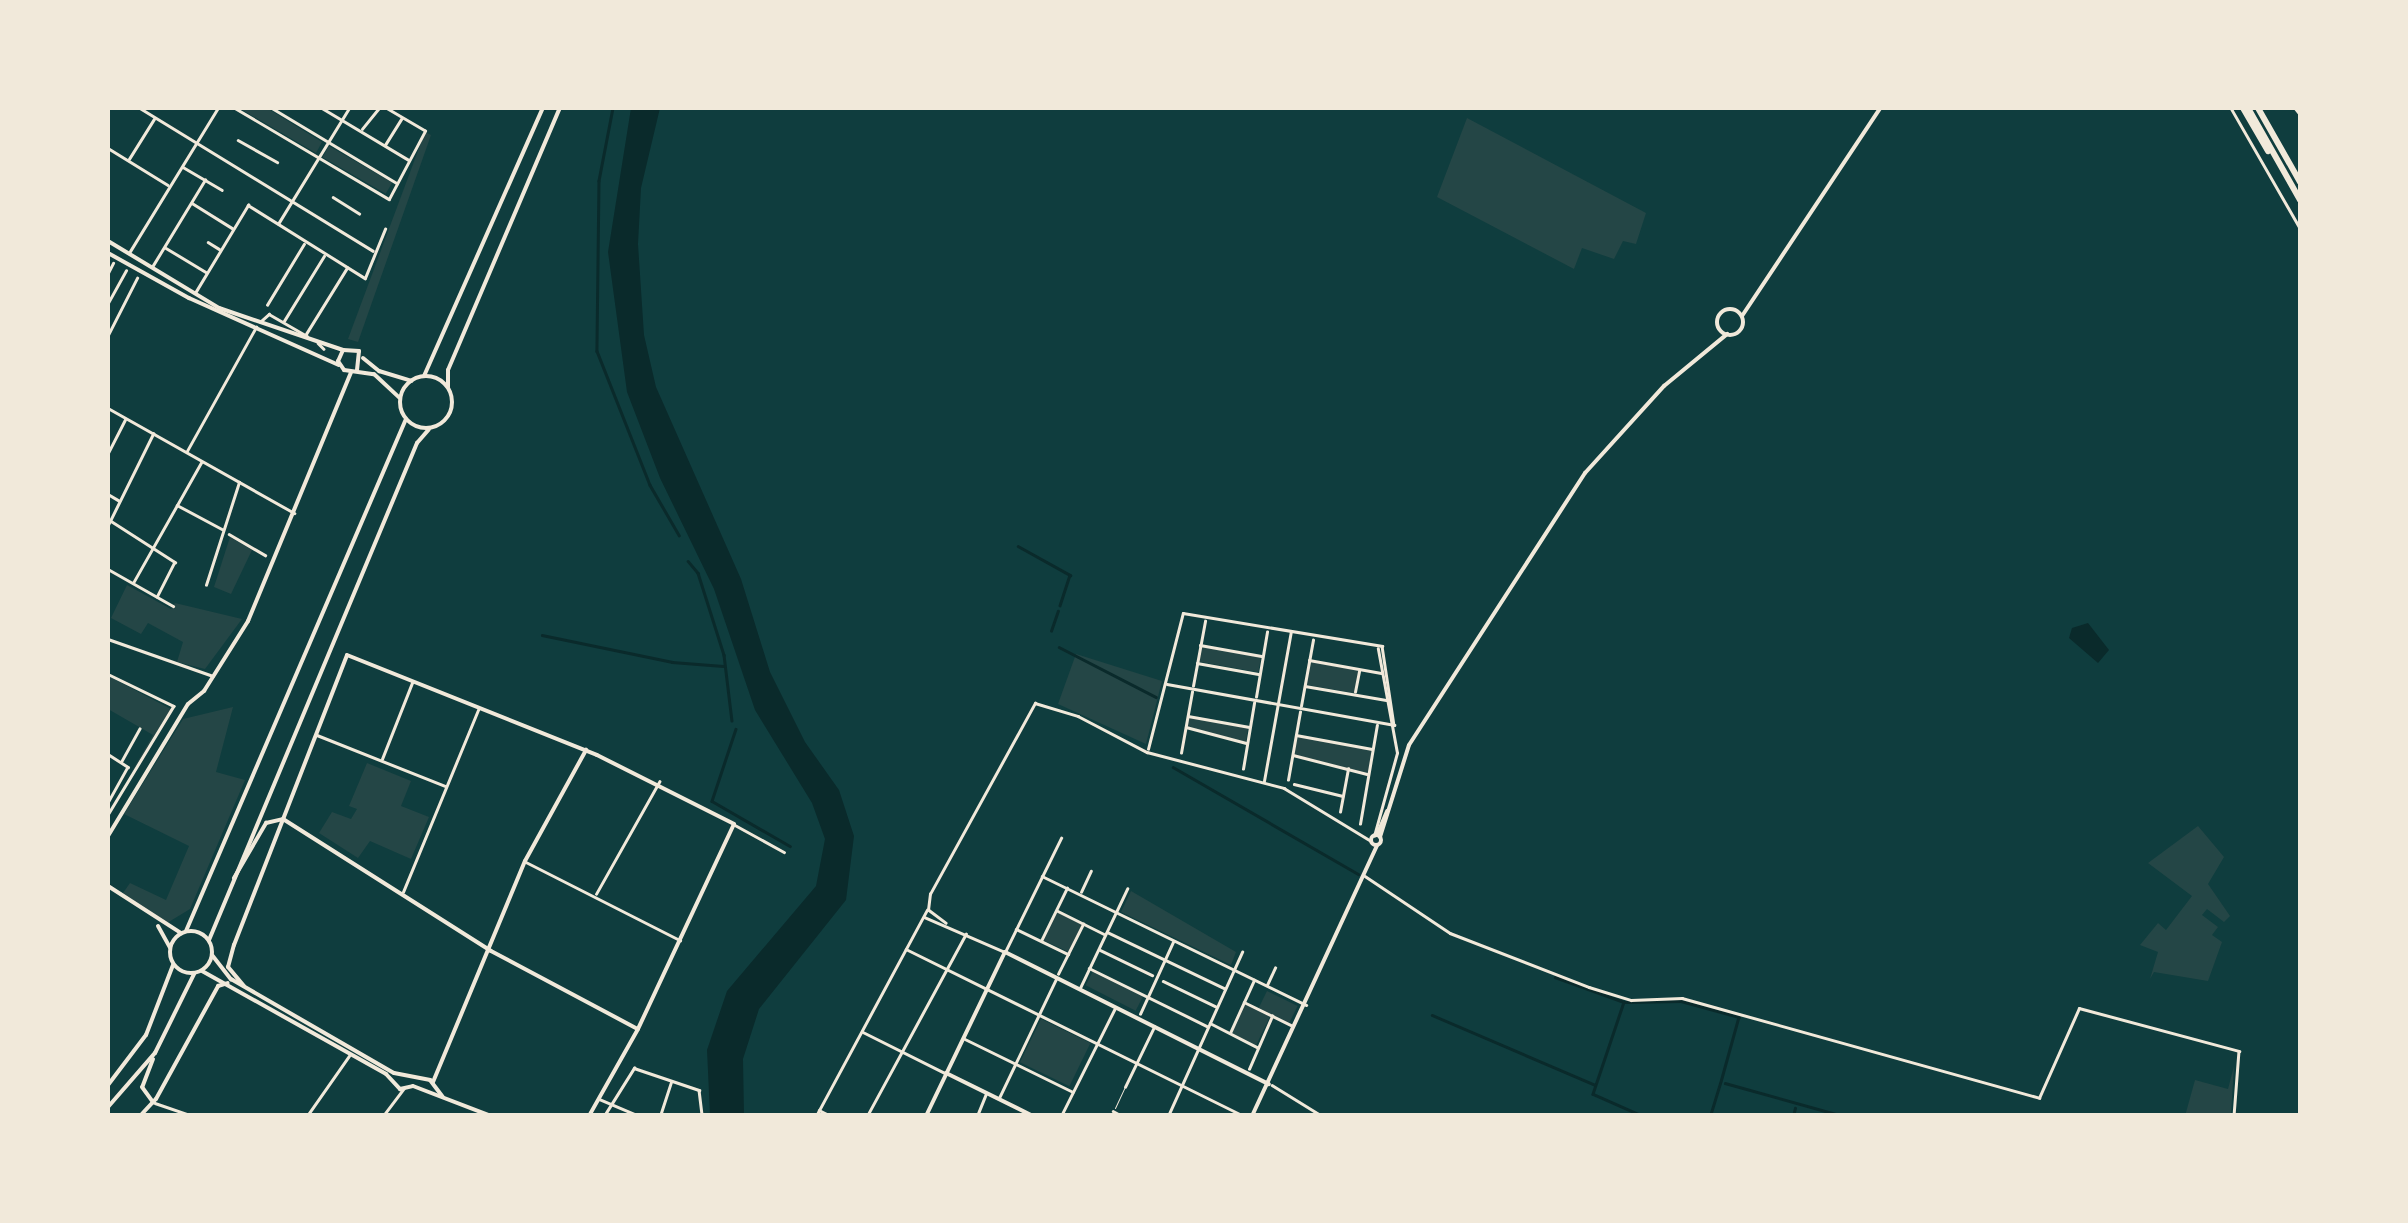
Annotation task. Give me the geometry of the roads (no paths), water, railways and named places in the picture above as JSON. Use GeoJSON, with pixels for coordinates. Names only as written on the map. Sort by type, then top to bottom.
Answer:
{"type":"FeatureCollection","features":[{"type":"Feature","properties":{"kind":"highway"},"geometry":{"type":"LineString","coordinates":[[2245,108],[2298,197]]}},
{"type":"Feature","properties":{"kind":"highway"},"geometry":{"type":"LineString","coordinates":[[2258,108],[2300,182]]}},
{"type":"Feature","properties":{"kind":"street"},"geometry":{"type":"LineString","coordinates":[[140,108],[373,251]]}},
{"type":"Feature","properties":{"kind":"street"},"geometry":{"type":"LineString","coordinates":[[120,260],[128,254],[218,108]]}},
{"type":"Feature","properties":{"kind":"street"},"geometry":{"type":"LineString","coordinates":[[235,108],[389,199],[425,131],[386,108]]}},
{"type":"Feature","properties":{"kind":"street"},"geometry":{"type":"LineString","coordinates":[[272,108],[398,184]]}},
{"type":"Feature","properties":{"kind":"street"},"geometry":{"type":"LineString","coordinates":[[322,108],[411,160]]}},
{"type":"Feature","properties":{"kind":"street"},"geometry":{"type":"LineString","coordinates":[[278,225],[349,108]]}},
{"type":"Feature","properties":{"kind":"street"},"geometry":{"type":"LineString","coordinates":[[361,131],[379,108]]}},
{"type":"Feature","properties":{"kind":"street"},"geometry":{"type":"LineString","coordinates":[[400,398],[411,381],[424,376],[543,108]]}},
{"type":"Feature","properties":{"kind":"street"},"geometry":{"type":"LineString","coordinates":[[446,1100],[426,1079],[402,1076],[244,986],[212,955],[209,940],[228,886],[429,429],[451,413],[448,370],[560,108]]}},
{"type":"Feature","properties":{"kind":"street"},"geometry":{"type":"LineString","coordinates":[[1252,1116],[1364,875],[1400,760],[1585,473],[1711,344],[1742,328],[1746,301],[1880,108]]}},
{"type":"Feature","properties":{"kind":"street"},"geometry":{"type":"LineString","coordinates":[[2231,108],[2300,228]]}},
{"type":"Feature","properties":{"kind":"street"},"geometry":{"type":"LineString","coordinates":[[2295,108],[2300,114]]}},
{"type":"Feature","properties":{"kind":"street"},"geometry":{"type":"LineString","coordinates":[[128,160],[155,117]]}},
{"type":"Feature","properties":{"kind":"street"},"geometry":{"type":"LineString","coordinates":[[385,145],[402,118]]}},
{"type":"Feature","properties":{"kind":"street"},"geometry":{"type":"LineString","coordinates":[[238,140],[276,162]]}},
{"type":"Feature","properties":{"kind":"street"},"geometry":{"type":"LineString","coordinates":[[108,148],[169,186]]}},
{"type":"Feature","properties":{"kind":"street"},"geometry":{"type":"LineString","coordinates":[[182,166],[222,190]]}},
{"type":"Feature","properties":{"kind":"street"},"geometry":{"type":"LineString","coordinates":[[151,268],[205,180]]}},
{"type":"Feature","properties":{"kind":"street"},"geometry":{"type":"LineString","coordinates":[[333,198],[359,213]]}},
{"type":"Feature","properties":{"kind":"street"},"geometry":{"type":"LineString","coordinates":[[191,202],[234,228]]}},
{"type":"Feature","properties":{"kind":"street"},"geometry":{"type":"LineString","coordinates":[[194,294],[248,206],[366,278],[384,229]]}},
{"type":"Feature","properties":{"kind":"street"},"geometry":{"type":"LineString","coordinates":[[108,241],[194,294],[354,371],[374,374],[400,398],[406,419],[184,932],[170,948]]}},
{"type":"Feature","properties":{"kind":"street"},"geometry":{"type":"LineString","coordinates":[[208,242],[221,250]]}},
{"type":"Feature","properties":{"kind":"street"},"geometry":{"type":"LineString","coordinates":[[186,452],[305,242]]}},
{"type":"Feature","properties":{"kind":"street"},"geometry":{"type":"LineString","coordinates":[[164,247],[207,273]]}},
{"type":"Feature","properties":{"kind":"street"},"geometry":{"type":"LineString","coordinates":[[108,253],[126,267],[257,325],[324,348],[356,348],[379,371],[411,381]]}},
{"type":"Feature","properties":{"kind":"street"},"geometry":{"type":"LineString","coordinates":[[108,303],[126,267],[128,254]]}},
{"type":"Feature","properties":{"kind":"street"},"geometry":{"type":"LineString","coordinates":[[284,322],[325,255]]}},
{"type":"Feature","properties":{"kind":"street"},"geometry":{"type":"LineString","coordinates":[[108,273],[113,264]]}},
{"type":"Feature","properties":{"kind":"street"},"geometry":{"type":"LineString","coordinates":[[305,335],[347,268]]}},
{"type":"Feature","properties":{"kind":"street"},"geometry":{"type":"LineString","coordinates":[[108,335],[138,278]]}},
{"type":"Feature","properties":{"kind":"street"},"geometry":{"type":"LineString","coordinates":[[1711,344],[1722,312],[1746,301]]}},
{"type":"Feature","properties":{"kind":"street"},"geometry":{"type":"LineString","coordinates":[[1734,309],[1742,316]]}},
{"type":"Feature","properties":{"kind":"street"},"geometry":{"type":"LineString","coordinates":[[265,314],[324,348]]}},
{"type":"Feature","properties":{"kind":"street"},"geometry":{"type":"LineString","coordinates":[[1718,327],[1727,334]]}},
{"type":"Feature","properties":{"kind":"street"},"geometry":{"type":"LineString","coordinates":[[339,364],[342,350]]}},
{"type":"Feature","properties":{"kind":"street"},"geometry":{"type":"LineString","coordinates":[[108,836],[185,708],[212,676],[248,621],[362,358]]}},
{"type":"Feature","properties":{"kind":"street"},"geometry":{"type":"LineString","coordinates":[[424,376],[448,387]]}},
{"type":"Feature","properties":{"kind":"street"},"geometry":{"type":"LineString","coordinates":[[108,408],[294,513]]}},
{"type":"Feature","properties":{"kind":"street"},"geometry":{"type":"LineString","coordinates":[[108,454],[126,419]]}},
{"type":"Feature","properties":{"kind":"street"},"geometry":{"type":"LineString","coordinates":[[406,419],[429,429]]}},
{"type":"Feature","properties":{"kind":"street"},"geometry":{"type":"LineString","coordinates":[[154,434],[108,521],[175,563],[157,597]]}},
{"type":"Feature","properties":{"kind":"street"},"geometry":{"type":"LineString","coordinates":[[133,583],[202,461]]}},
{"type":"Feature","properties":{"kind":"street"},"geometry":{"type":"LineString","coordinates":[[206,585],[239,482]]}},
{"type":"Feature","properties":{"kind":"street"},"geometry":{"type":"LineString","coordinates":[[108,494],[120,501]]}},
{"type":"Feature","properties":{"kind":"street"},"geometry":{"type":"LineString","coordinates":[[178,505],[223,530]]}},
{"type":"Feature","properties":{"kind":"street"},"geometry":{"type":"LineString","coordinates":[[229,534],[265,554]]}},
{"type":"Feature","properties":{"kind":"street"},"geometry":{"type":"LineString","coordinates":[[108,569],[173,606]]}},
{"type":"Feature","properties":{"kind":"street"},"geometry":{"type":"LineString","coordinates":[[1148,752],[1183,613],[1380,646]]}},
{"type":"Feature","properties":{"kind":"street"},"geometry":{"type":"LineString","coordinates":[[1193,686],[1204,622]]}},
{"type":"Feature","properties":{"kind":"street"},"geometry":{"type":"LineString","coordinates":[[1256,697],[1267,632]]}},
{"type":"Feature","properties":{"kind":"street"},"geometry":{"type":"LineString","coordinates":[[1264,782],[1291,632]]}},
{"type":"Feature","properties":{"kind":"street"},"geometry":{"type":"LineString","coordinates":[[108,639],[212,676]]}},
{"type":"Feature","properties":{"kind":"street"},"geometry":{"type":"LineString","coordinates":[[1302,706],[1313,640]]}},
{"type":"Feature","properties":{"kind":"street"},"geometry":{"type":"LineString","coordinates":[[1200,645],[1263,656]]}},
{"type":"Feature","properties":{"kind":"street"},"geometry":{"type":"LineString","coordinates":[[1380,646],[1394,725]]}},
{"type":"Feature","properties":{"kind":"street"},"geometry":{"type":"LineString","coordinates":[[1374,840],[1389,807],[1400,760],[1380,646]]}},
{"type":"Feature","properties":{"kind":"street"},"geometry":{"type":"LineString","coordinates":[[244,986],[229,970],[234,948],[347,655],[659,782],[784,852]]}},
{"type":"Feature","properties":{"kind":"street"},"geometry":{"type":"LineString","coordinates":[[1309,660],[1383,674]]}},
{"type":"Feature","properties":{"kind":"street"},"geometry":{"type":"LineString","coordinates":[[1197,663],[1260,674]]}},
{"type":"Feature","properties":{"kind":"street"},"geometry":{"type":"LineString","coordinates":[[1355,694],[1359,669]]}},
{"type":"Feature","properties":{"kind":"street"},"geometry":{"type":"LineString","coordinates":[[108,674],[174,706],[108,815]]}},
{"type":"Feature","properties":{"kind":"street"},"geometry":{"type":"LineString","coordinates":[[382,761],[413,681]]}},
{"type":"Feature","properties":{"kind":"street"},"geometry":{"type":"LineString","coordinates":[[1165,684],[1394,725]]}},
{"type":"Feature","properties":{"kind":"street"},"geometry":{"type":"LineString","coordinates":[[1305,686],[1388,700]]}},
{"type":"Feature","properties":{"kind":"street"},"geometry":{"type":"LineString","coordinates":[[1182,753],[1192,692]]}},
{"type":"Feature","properties":{"kind":"street"},"geometry":{"type":"LineString","coordinates":[[930,918],[930,894],[1036,703],[1078,716],[1148,752],[1288,789],[1374,840]]}},
{"type":"Feature","properties":{"kind":"street"},"geometry":{"type":"LineString","coordinates":[[1243,769],[1254,703]]}},
{"type":"Feature","properties":{"kind":"street"},"geometry":{"type":"LineString","coordinates":[[402,894],[479,708]]}},
{"type":"Feature","properties":{"kind":"street"},"geometry":{"type":"LineString","coordinates":[[1288,780],[1300,712]]}},
{"type":"Feature","properties":{"kind":"street"},"geometry":{"type":"LineString","coordinates":[[1188,716],[1250,727]]}},
{"type":"Feature","properties":{"kind":"street"},"geometry":{"type":"LineString","coordinates":[[1360,824],[1378,725]]}},
{"type":"Feature","properties":{"kind":"street"},"geometry":{"type":"LineString","coordinates":[[1186,728],[1247,744]]}},
{"type":"Feature","properties":{"kind":"street"},"geometry":{"type":"LineString","coordinates":[[122,762],[139,729]]}},
{"type":"Feature","properties":{"kind":"street"},"geometry":{"type":"LineString","coordinates":[[316,735],[448,787]]}},
{"type":"Feature","properties":{"kind":"street"},"geometry":{"type":"LineString","coordinates":[[1296,735],[1373,749]]}},
{"type":"Feature","properties":{"kind":"street"},"geometry":{"type":"LineString","coordinates":[[1396,742],[1405,752]]}},
{"type":"Feature","properties":{"kind":"street"},"geometry":{"type":"LineString","coordinates":[[426,1079],[434,1070],[525,862],[586,750]]}},
{"type":"Feature","properties":{"kind":"street"},"geometry":{"type":"LineString","coordinates":[[1397,750],[1405,752]]}},
{"type":"Feature","properties":{"kind":"street"},"geometry":{"type":"LineString","coordinates":[[108,754],[128,765],[108,803]]}},
{"type":"Feature","properties":{"kind":"street"},"geometry":{"type":"LineString","coordinates":[[1293,755],[1369,774]]}},
{"type":"Feature","properties":{"kind":"street"},"geometry":{"type":"LineString","coordinates":[[1340,812],[1348,769]]}},
{"type":"Feature","properties":{"kind":"street"},"geometry":{"type":"LineString","coordinates":[[594,896],[659,782]]}},
{"type":"Feature","properties":{"kind":"street"},"geometry":{"type":"LineString","coordinates":[[1294,784],[1343,796]]}},
{"type":"Feature","properties":{"kind":"street"},"geometry":{"type":"LineString","coordinates":[[269,820],[283,819],[487,949],[638,1028]]}},
{"type":"Feature","properties":{"kind":"street"},"geometry":{"type":"LineString","coordinates":[[228,886],[269,820]]}},
{"type":"Feature","properties":{"kind":"street"},"geometry":{"type":"LineString","coordinates":[[269,820],[280,826]]}},
{"type":"Feature","properties":{"kind":"street"},"geometry":{"type":"LineString","coordinates":[[589,1116],[638,1028],[734,824]]}},
{"type":"Feature","properties":{"kind":"street"},"geometry":{"type":"LineString","coordinates":[[926,1116],[1061,838]]}},
{"type":"Feature","properties":{"kind":"street"},"geometry":{"type":"LineString","coordinates":[[525,862],[680,940]]}},
{"type":"Feature","properties":{"kind":"street"},"geometry":{"type":"LineString","coordinates":[[1080,894],[1091,871]]}},
{"type":"Feature","properties":{"kind":"street"},"geometry":{"type":"LineString","coordinates":[[1364,875],[1450,933],[1589,987],[1631,1000],[1682,998],[2039,1098],[2078,1008],[2239,1051],[2234,1116]]}},
{"type":"Feature","properties":{"kind":"street"},"geometry":{"type":"LineString","coordinates":[[1042,876],[1306,1005]]}},
{"type":"Feature","properties":{"kind":"street"},"geometry":{"type":"LineString","coordinates":[[108,886],[155,922],[209,940]]}},
{"type":"Feature","properties":{"kind":"street"},"geometry":{"type":"LineString","coordinates":[[1041,941],[1066,888]]}},
{"type":"Feature","properties":{"kind":"street"},"geometry":{"type":"LineString","coordinates":[[1079,989],[1128,889]]}},
{"type":"Feature","properties":{"kind":"street"},"geometry":{"type":"LineString","coordinates":[[1056,910],[1225,989]]}},
{"type":"Feature","properties":{"kind":"street"},"geometry":{"type":"LineString","coordinates":[[831,1116],[818,1113],[929,911]]}},
{"type":"Feature","properties":{"kind":"street"},"geometry":{"type":"LineString","coordinates":[[929,911],[966,934],[1058,976],[1269,1084],[1322,1116]]}},
{"type":"Feature","properties":{"kind":"street"},"geometry":{"type":"LineString","coordinates":[[923,916],[947,924]]}},
{"type":"Feature","properties":{"kind":"street"},"geometry":{"type":"LineString","coordinates":[[108,1085],[146,1036],[173,965],[170,948],[155,922]]}},
{"type":"Feature","properties":{"kind":"street"},"geometry":{"type":"LineString","coordinates":[[998,1099],[1083,924]]}},
{"type":"Feature","properties":{"kind":"street"},"geometry":{"type":"LineString","coordinates":[[1016,929],[1068,954]]}},
{"type":"Feature","properties":{"kind":"street"},"geometry":{"type":"LineString","coordinates":[[867,1116],[966,934]]}},
{"type":"Feature","properties":{"kind":"street"},"geometry":{"type":"LineString","coordinates":[[1140,1014],[1174,940]]}},
{"type":"Feature","properties":{"kind":"street"},"geometry":{"type":"LineString","coordinates":[[906,949],[1244,1116]]}},
{"type":"Feature","properties":{"kind":"street"},"geometry":{"type":"LineString","coordinates":[[1099,949],[1217,1007]]}},
{"type":"Feature","properties":{"kind":"street"},"geometry":{"type":"LineString","coordinates":[[1168,1116],[1242,952]]}},
{"type":"Feature","properties":{"kind":"street"},"geometry":{"type":"LineString","coordinates":[[193,1116],[154,1102],[142,1082],[194,974],[202,971],[212,955]]}},
{"type":"Feature","properties":{"kind":"street"},"geometry":{"type":"LineString","coordinates":[[173,965],[194,974]]}},
{"type":"Feature","properties":{"kind":"street"},"geometry":{"type":"LineString","coordinates":[[1089,968],[1258,1048]]}},
{"type":"Feature","properties":{"kind":"street"},"geometry":{"type":"LineString","coordinates":[[1267,986],[1275,968]]}},
{"type":"Feature","properties":{"kind":"street"},"geometry":{"type":"LineString","coordinates":[[202,971],[228,982],[404,1088],[427,1092],[492,1116]]}},
{"type":"Feature","properties":{"kind":"street"},"geometry":{"type":"LineString","coordinates":[[1230,1033],[1254,980]]}},
{"type":"Feature","properties":{"kind":"street"},"geometry":{"type":"LineString","coordinates":[[140,1116],[154,1102],[214,994],[228,982]]}},
{"type":"Feature","properties":{"kind":"street"},"geometry":{"type":"LineString","coordinates":[[1244,1002],[1291,1025]]}},
{"type":"Feature","properties":{"kind":"street"},"geometry":{"type":"LineString","coordinates":[[1061,1116],[1116,1007]]}},
{"type":"Feature","properties":{"kind":"street"},"geometry":{"type":"LineString","coordinates":[[1248,1069],[1272,1016]]}},
{"type":"Feature","properties":{"kind":"street"},"geometry":{"type":"LineString","coordinates":[[1125,1087],[1154,1026]]}},
{"type":"Feature","properties":{"kind":"street"},"geometry":{"type":"LineString","coordinates":[[862,1031],[1032,1116]]}},
{"type":"Feature","properties":{"kind":"street"},"geometry":{"type":"LineString","coordinates":[[963,1038],[1073,1092]]}},
{"type":"Feature","properties":{"kind":"street"},"geometry":{"type":"LineString","coordinates":[[108,1107],[155,1053]]}},
{"type":"Feature","properties":{"kind":"street"},"geometry":{"type":"LineString","coordinates":[[307,1116],[350,1054]]}},
{"type":"Feature","properties":{"kind":"street"},"geometry":{"type":"LineString","coordinates":[[604,1116],[632,1068],[698,1089],[702,1116]]}},
{"type":"Feature","properties":{"kind":"street"},"geometry":{"type":"LineString","coordinates":[[427,1092],[434,1085],[434,1070]]}},
{"type":"Feature","properties":{"kind":"street"},"geometry":{"type":"LineString","coordinates":[[395,1099],[395,1083],[402,1076]]}},
{"type":"Feature","properties":{"kind":"street"},"geometry":{"type":"LineString","coordinates":[[660,1116],[672,1081]]}},
{"type":"Feature","properties":{"kind":"street"},"geometry":{"type":"LineString","coordinates":[[383,1116],[404,1088]]}},
{"type":"Feature","properties":{"kind":"street"},"geometry":{"type":"LineString","coordinates":[[977,1116],[986,1093]]}},
{"type":"Feature","properties":{"kind":"street"},"geometry":{"type":"LineString","coordinates":[[599,1098],[639,1116]]}},
{"type":"Feature","properties":{"kind":"street"},"geometry":{"type":"LineString","coordinates":[[1016,1116],[1020,1109]]}},
{"type":"Feature","properties":{"kind":"street"},"geometry":{"type":"LineString","coordinates":[[1112,1113],[1122,1116]]}},
{"type":"Feature","properties":{"kind":"lane"},"geometry":{"type":"LineString","coordinates":[[1112,1113],[1125,1087]]}},
{"type":"Feature","properties":{"kind":"waterway"},"geometry":{"type":"LineString","coordinates":[[613,108],[599,181],[597,351],[650,485],[679,535]]}},
{"type":"Feature","properties":{"kind":"waterway"},"geometry":{"type":"LineString","coordinates":[[1018,546],[1070,575],[1060,605]]}},
{"type":"Feature","properties":{"kind":"waterway"},"geometry":{"type":"LineString","coordinates":[[688,561],[698,573],[724,655],[732,721]]}},
{"type":"Feature","properties":{"kind":"waterway"},"geometry":{"type":"LineString","coordinates":[[1051,631],[1058,611]]}},
{"type":"Feature","properties":{"kind":"waterway"},"geometry":{"type":"LineString","coordinates":[[542,635],[672,662],[723,666]]}},
{"type":"Feature","properties":{"kind":"waterway"},"geometry":{"type":"LineString","coordinates":[[1059,647],[1156,697]]}},
{"type":"Feature","properties":{"kind":"waterway"},"geometry":{"type":"LineString","coordinates":[[736,729],[712,801],[790,846]]}},
{"type":"Feature","properties":{"kind":"waterway"},"geometry":{"type":"LineString","coordinates":[[1173,767],[1358,874]]}},
{"type":"Feature","properties":{"kind":"waterway"},"geometry":{"type":"LineString","coordinates":[[1555,977],[1624,1002],[1593,1094],[1643,1116]]}},
{"type":"Feature","properties":{"kind":"waterway"},"geometry":{"type":"LineString","coordinates":[[1625,1002],[1681,1001],[1739,1017],[1721,1082]]}},
{"type":"Feature","properties":{"kind":"waterway"},"geometry":{"type":"LineString","coordinates":[[1432,1015],[1595,1085]]}},
{"type":"Feature","properties":{"kind":"waterway"},"geometry":{"type":"LineString","coordinates":[[1710,1116],[1720,1083]]}},
{"type":"Feature","properties":{"kind":"waterway"},"geometry":{"type":"LineString","coordinates":[[1725,1083],[1843,1116]]}},
{"type":"Feature","properties":{"kind":"waterway"},"geometry":{"type":"LineString","coordinates":[[1793,1116],[1795,1108]]}}]}
